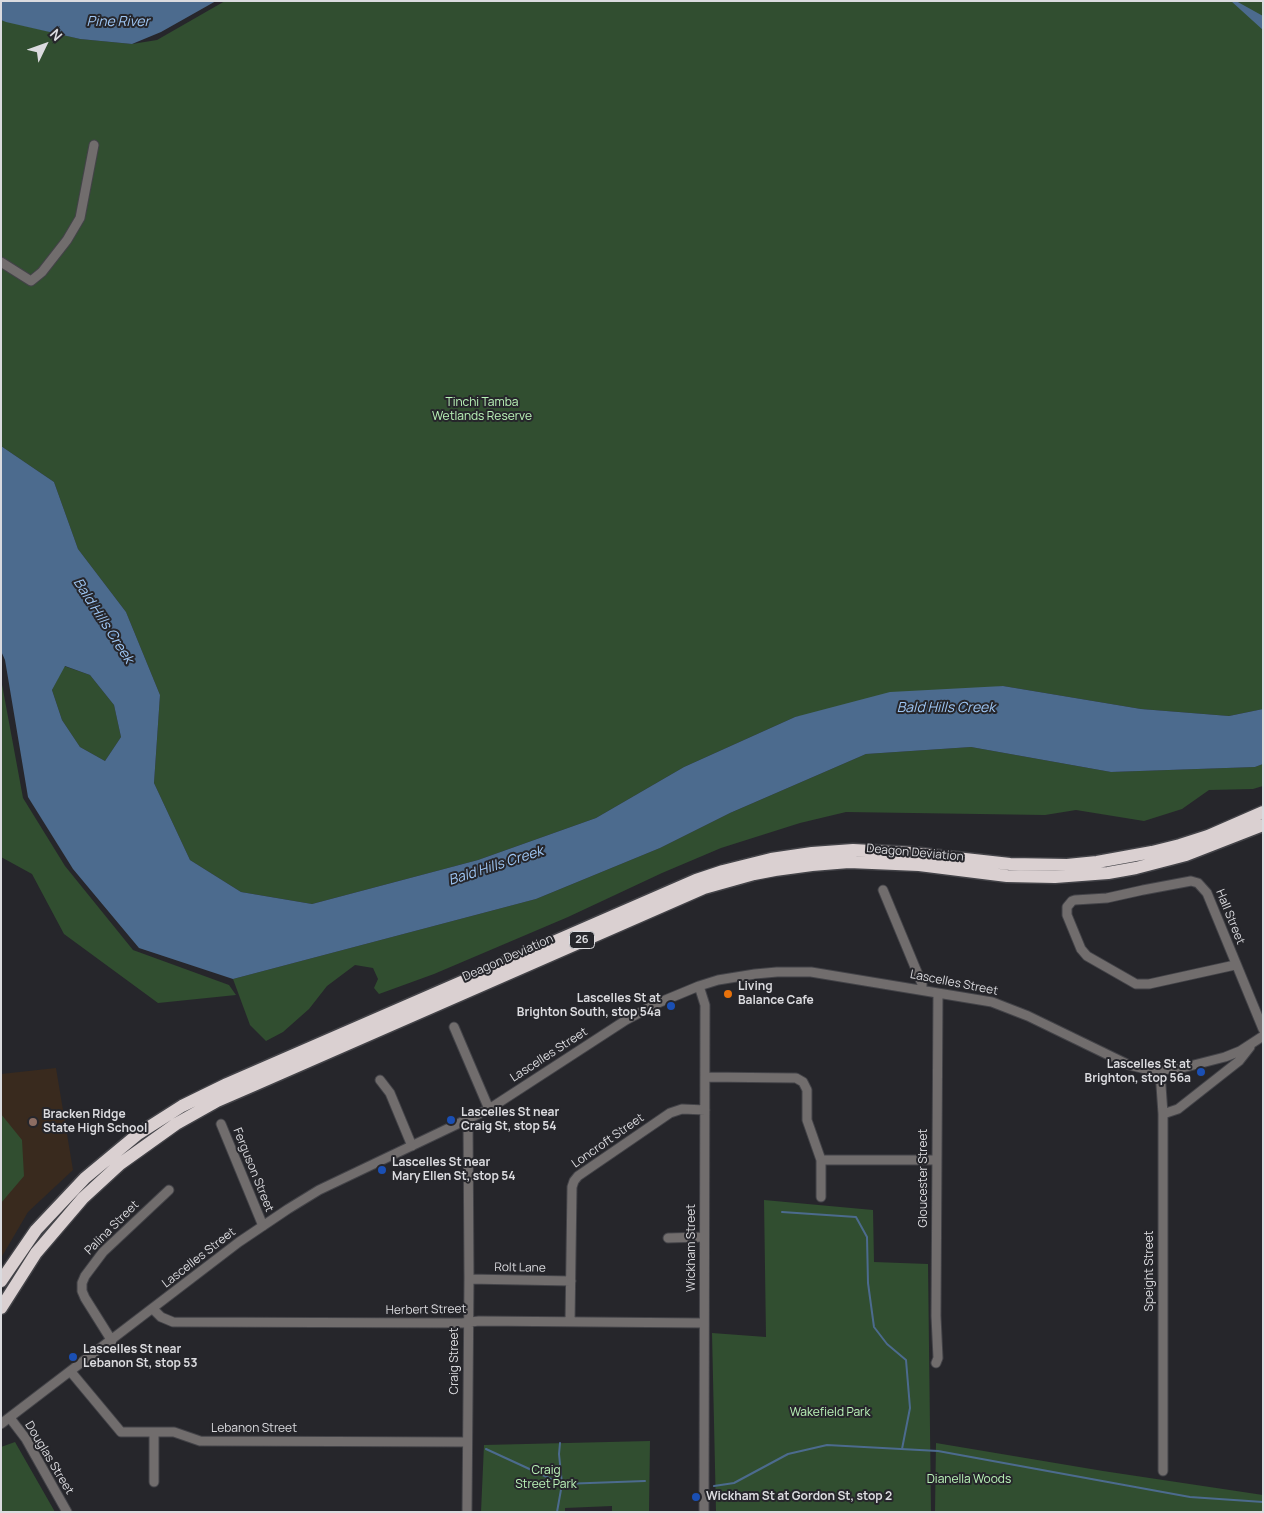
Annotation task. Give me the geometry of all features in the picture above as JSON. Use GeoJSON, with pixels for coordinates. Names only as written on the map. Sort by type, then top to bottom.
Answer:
{"type":"FeatureCollection","features":[{"type":"Feature","properties":{"kind":"highway","name":"Deagon Deviation"},"geometry":{"type":"LineString","coordinates":[[1,1281],[36,1230],[85,1178],[131,1140],[175,1110],[227,1084],[696,880],[771,859],[812,853],[854,850],[911,852],[1010,864],[1057,865],[1097,862],[1180,845],[1208,836],[1263,812]]}},
{"type":"Feature","properties":{"kind":"highway","name":"Deagon Deviation"},"geometry":{"type":"LineString","coordinates":[[1,1308],[36,1253],[83,1198],[120,1164],[176,1124],[203,1108],[254,1085],[696,892],[761,873],[803,866],[849,862],[919,865],[1007,876],[1055,877],[1108,873],[1186,855],[1263,825]]}},
{"type":"Feature","properties":{"kind":"street"},"geometry":{"type":"LineString","coordinates":[[1,262],[31,282],[42,272],[67,240],[80,218],[94,145]]}},
{"type":"Feature","properties":{"kind":"street","name":"Hall Street"},"geometry":{"type":"LineString","coordinates":[[1235,965],[1149,984],[1136,984],[1087,956],[1081,949],[1066,911],[1069,904],[1076,900],[1107,898],[1182,882],[1192,881],[1198,883],[1207,893],[1235,965],[1263,1029]]}},
{"type":"Feature","properties":{"kind":"street"},"geometry":{"type":"LineString","coordinates":[[883,890],[922,984],[922,990]]}},
{"type":"Feature","properties":{"kind":"street","name":"Lascelles Street"},"geometry":{"type":"LineString","coordinates":[[1,1424],[263,1226],[319,1190],[489,1109],[626,1020],[658,1003],[699,986],[734,977],[799,971],[992,1002],[1013,1009],[1129,1065],[1160,1070],[1178,1069],[1224,1057],[1240,1051],[1263,1036]]}},
{"type":"Feature","properties":{"kind":"street","name":"Wickham Street"},"geometry":{"type":"LineString","coordinates":[[699,986],[705,1005],[704,1512]]}},
{"type":"Feature","properties":{"kind":"street","name":"Gloucester Street"},"geometry":{"type":"LineString","coordinates":[[936,1363],[938,1358],[936,1160],[938,993]]}},
{"type":"Feature","properties":{"kind":"street"},"geometry":{"type":"LineString","coordinates":[[454,1027],[489,1109]]}},
{"type":"Feature","properties":{"kind":"street"},"geometry":{"type":"LineString","coordinates":[[1163,1114],[1175,1111],[1239,1061],[1253,1042]]}},
{"type":"Feature","properties":{"kind":"street","name":"Speight Street"},"geometry":{"type":"LineString","coordinates":[[1160,1070],[1163,1114],[1162,1471]]}},
{"type":"Feature","properties":{"kind":"street"},"geometry":{"type":"LineString","coordinates":[[705,1077],[806,1079],[807,1120],[821,1160],[821,1197]]}},
{"type":"Feature","properties":{"kind":"street"},"geometry":{"type":"LineString","coordinates":[[380,1080],[390,1093],[412,1146]]}},
{"type":"Feature","properties":{"kind":"street","name":"Loncroft Street"},"geometry":{"type":"LineString","coordinates":[[570,1322],[572,1187],[574,1181],[578,1176],[670,1113],[682,1109],[705,1110]]}},
{"type":"Feature","properties":{"kind":"street","name":"Craig Street"},"geometry":{"type":"LineString","coordinates":[[467,1512],[468,1120]]}},
{"type":"Feature","properties":{"kind":"street","name":"Ferguson Street"},"geometry":{"type":"LineString","coordinates":[[221,1124],[263,1226]]}},
{"type":"Feature","properties":{"kind":"street"},"geometry":{"type":"LineString","coordinates":[[821,1160],[936,1160]]}},
{"type":"Feature","properties":{"kind":"street","name":"Palina Street"},"geometry":{"type":"LineString","coordinates":[[112,1341],[84,1298],[82,1283],[96,1259],[169,1190]]}},
{"type":"Feature","properties":{"kind":"street"},"geometry":{"type":"LineString","coordinates":[[668,1238],[704,1237]]}},
{"type":"Feature","properties":{"kind":"street","name":"Rolt Lane"},"geometry":{"type":"LineString","coordinates":[[469,1280],[571,1281]]}},
{"type":"Feature","properties":{"kind":"street","name":"Herbert Street"},"geometry":{"type":"LineString","coordinates":[[153,1309],[161,1317],[173,1322],[479,1321],[704,1323]]}},
{"type":"Feature","properties":{"kind":"street","name":"Lebanon Street"},"geometry":{"type":"LineString","coordinates":[[71,1372],[122,1432],[180,1433],[200,1441],[467,1442]]}},
{"type":"Feature","properties":{"kind":"street","name":"Douglas Street"},"geometry":{"type":"LineString","coordinates":[[10,1418],[26,1440],[67,1512]]}},
{"type":"Feature","properties":{"kind":"street"},"geometry":{"type":"LineString","coordinates":[[154,1433],[154,1482]]}},
{"type":"Feature","properties":{"kind":"shaded area","name":"Bracken Ridge State High School"},"geometry":{"type":"Polygon","coordinates":[[[56,1068],[73,1170],[28,1212],[1,1258],[1,1074],[56,1068]]]}},
{"type":"Feature","properties":{"kind":"green space","name":"Tinchi Tamba Wetlands Reserve"},"geometry":{"type":"Polygon","coordinates":[[[225,1],[1263,1],[1263,709],[1229,716],[1141,709],[1003,686],[795,717],[684,767],[596,818],[478,860],[312,904],[241,892],[190,860],[154,783],[160,695],[126,612],[78,549],[54,482],[1,446],[1,20],[80,39],[132,44],[157,40],[225,1]]]}},
{"type":"Feature","properties":{"kind":"green space"},"geometry":{"type":"Polygon","coordinates":[[[64,666],[90,675],[114,705],[121,737],[105,761],[80,747],[62,720],[52,690],[64,666]]]}},
{"type":"Feature","properties":{"kind":"green space"},"geometry":{"type":"Polygon","coordinates":[[[1,679],[23,798],[65,866],[133,950],[229,985],[236,995],[158,1003],[64,934],[32,874],[1,857],[1,679]]]}},
{"type":"Feature","properties":{"kind":"green space"},"geometry":{"type":"Polygon","coordinates":[[[971,747],[1111,772],[1255,767],[1263,764],[1263,786],[1253,789],[1209,790],[1182,809],[1144,821],[1076,810],[1045,815],[846,812],[800,823],[721,848],[568,917],[434,974],[379,994],[374,988],[378,979],[373,968],[355,965],[327,986],[309,1009],[283,1032],[266,1041],[250,1025],[233,979],[536,899],[660,848],[730,813],[866,754],[971,747]]]}},
{"type":"Feature","properties":{"kind":"green space"},"geometry":{"type":"Polygon","coordinates":[[[1,1114],[22,1140],[24,1176],[1,1203],[1,1114]]]}},
{"type":"Feature","properties":{"kind":"green space","name":"Wakefield Park"},"geometry":{"type":"Polygon","coordinates":[[[764,1200],[873,1210],[874,1262],[928,1264],[931,1512],[716,1512],[712,1333],[766,1337],[764,1200]]]}},
{"type":"Feature","properties":{"kind":"green space","name":"Craig Street Park"},"geometry":{"type":"Polygon","coordinates":[[[650,1441],[649,1512],[612,1512],[612,1506],[565,1508],[565,1512],[481,1512],[484,1445],[650,1441]]]}},
{"type":"Feature","properties":{"kind":"green space"},"geometry":{"type":"Polygon","coordinates":[[[15,1442],[55,1512],[1,1512],[1,1447],[15,1442]]]}},
{"type":"Feature","properties":{"kind":"green space","name":"Dianella Woods"},"geometry":{"type":"Polygon","coordinates":[[[936,1443],[1263,1495],[1263,1512],[935,1512],[936,1443]]]}},
{"type":"Feature","properties":{"kind":"water","name":"Pine River"},"geometry":{"type":"Polygon","coordinates":[[[1,1],[216,1],[161,32],[132,44],[80,39],[6,22],[1,20],[1,1]]]}},
{"type":"Feature","properties":{"kind":"water"},"geometry":{"type":"Polygon","coordinates":[[[1231,1],[1236,1],[1263,16],[1263,30],[1231,1]]]}},
{"type":"Feature","properties":{"kind":"water","name":"Bald Hills Creek"},"geometry":{"type":"Polygon","coordinates":[[[1,446],[54,482],[78,549],[126,612],[160,695],[154,783],[190,860],[241,892],[312,904],[478,860],[596,818],[684,767],[795,717],[890,692],[1003,686],[1141,709],[1229,716],[1263,709],[1263,764],[1255,767],[1111,772],[971,747],[866,754],[730,813],[660,848],[536,899],[233,979],[139,948],[73,869],[28,797],[5,660],[1,651],[1,446]],[[65,666],[52,690],[62,720],[80,747],[105,761],[121,737],[114,705],[90,675],[65,666]]]}},
{"type":"Feature","properties":{"kind":"waterway"},"geometry":{"type":"LineString","coordinates":[[782,1212],[856,1217],[867,1237],[868,1283],[874,1327],[887,1344],[906,1360],[910,1408],[902,1449]]}},
{"type":"Feature","properties":{"kind":"waterway"},"geometry":{"type":"LineString","coordinates":[[557,1512],[562,1484],[559,1454],[560,1443]]}},
{"type":"Feature","properties":{"kind":"waterway"},"geometry":{"type":"LineString","coordinates":[[714,1486],[734,1483],[788,1454],[827,1445],[938,1451],[1190,1497],[1263,1502]]}},
{"type":"Feature","properties":{"kind":"waterway"},"geometry":{"type":"LineString","coordinates":[[486,1449],[562,1484],[645,1481]]}},
{"type":"Feature","properties":{"kind":"place","name":"Living Balance Cafe"},"geometry":{"type":"Point","coordinates":[728,994]}},
{"type":"Feature","properties":{"kind":"place","name":"Lascelles St at Brighton South, stop 54a"},"geometry":{"type":"Point","coordinates":[671,1006]}},
{"type":"Feature","properties":{"kind":"place","name":"Lascelles St at Brighton, stop 56a"},"geometry":{"type":"Point","coordinates":[1201,1072]}},
{"type":"Feature","properties":{"kind":"place","name":"Lascelles St near Craig St, stop 54"},"geometry":{"type":"Point","coordinates":[451,1120]}},
{"type":"Feature","properties":{"kind":"place","name":"Bracken Ridge State High School"},"geometry":{"type":"Point","coordinates":[33,1122]}},
{"type":"Feature","properties":{"kind":"place","name":"Lascelles St near Mary Ellen St, stop 54"},"geometry":{"type":"Point","coordinates":[382,1170]}},
{"type":"Feature","properties":{"kind":"place","name":"Lascelles St near Lebanon St, stop 53"},"geometry":{"type":"Point","coordinates":[73,1357]}},
{"type":"Feature","properties":{"kind":"place","name":"Wickham St at Gordon St, stop 2"},"geometry":{"type":"Point","coordinates":[696,1497]}}]}
